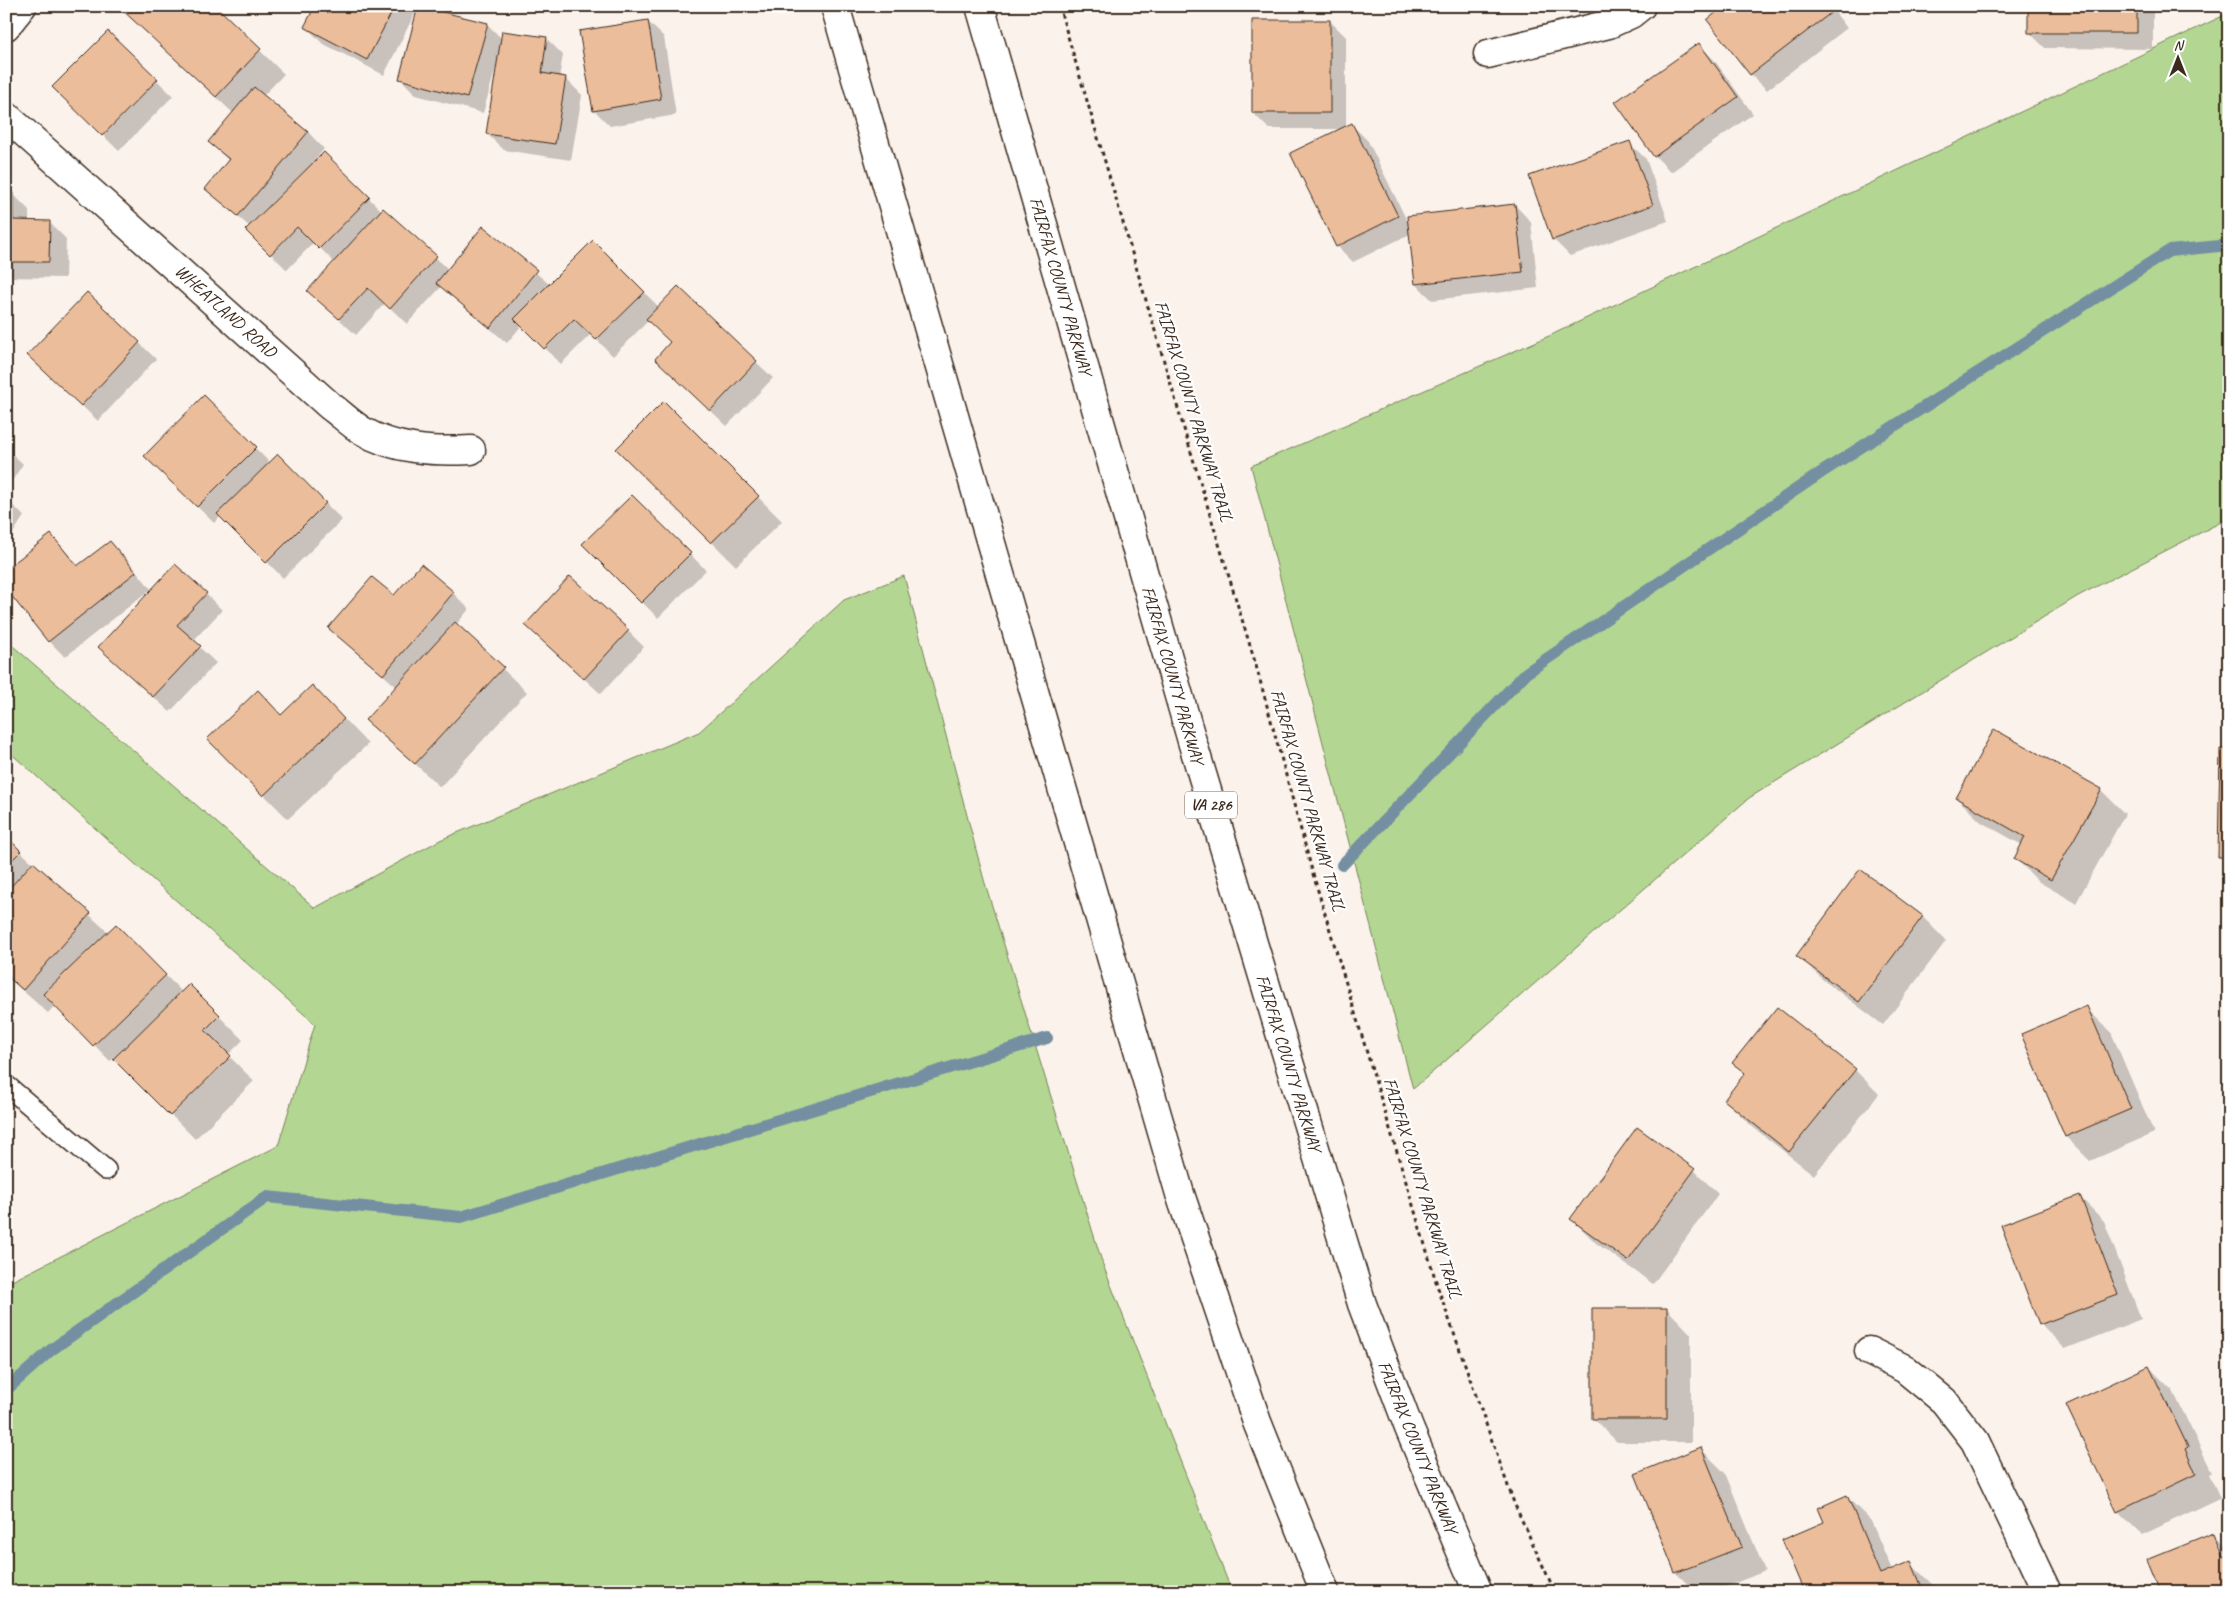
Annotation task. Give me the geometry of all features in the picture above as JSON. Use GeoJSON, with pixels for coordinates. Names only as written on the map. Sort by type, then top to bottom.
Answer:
{"type":"FeatureCollection","features":[{"type":"Feature","properties":{"kind":"main road"},"geometry":{"type":"LineString","coordinates":[[6,26],[22,6]]}},
{"type":"Feature","properties":{"kind":"main road"},"geometry":{"type":"LineString","coordinates":[[835,6],[1180,1194],[1257,1422],[1325,1592]]}},
{"type":"Feature","properties":{"kind":"main road","name":"FAIRFAX COUNTY PARKWAY"},"geometry":{"type":"LineString","coordinates":[[980,6],[1192,740],[1362,1304],[1409,1428],[1478,1592]]}},
{"type":"Feature","properties":{"kind":"main road"},"geometry":{"type":"LineString","coordinates":[[1488,54],[1609,24],[1631,14],[1641,6]]}},
{"type":"Feature","properties":{"kind":"main road","name":"WHEATLAND ROAD"},"geometry":{"type":"LineString","coordinates":[[6,116],[330,406],[362,430],[398,446],[442,452],[471,450]]}},
{"type":"Feature","properties":{"kind":"main road"},"geometry":{"type":"LineString","coordinates":[[1869,1351],[1905,1369],[1944,1401],[1975,1441],[2047,1592]]}},
{"type":"Feature","properties":{"kind":"lane"},"geometry":{"type":"LineString","coordinates":[[6,1085],[106,1170]]}},
{"type":"Feature","properties":{"kind":"path","name":"FAIRFAX COUNTY PARKWAY TRAIL"},"geometry":{"type":"LineString","coordinates":[[1060,6],[1187,440],[1255,662],[1313,874],[1438,1288],[1514,1503],[1556,1592]]}},
{"type":"Feature","properties":{"kind":"green space"},"geometry":{"type":"Polygon","coordinates":[[[2229,13],[2229,518],[2078,596],[1749,798],[1413,1089],[1251,466],[1549,336],[2229,13]]]}},
{"type":"Feature","properties":{"kind":"green space"},"geometry":{"type":"Polygon","coordinates":[[[904,576],[984,880],[1103,1265],[1232,1592],[6,1592],[6,1284],[278,1146],[315,1024],[6,749],[6,640],[315,908],[440,840],[699,732],[844,600],[904,576]]]}},
{"type":"Feature","properties":{"kind":"building"},"geometry":{"type":"Polygon","coordinates":[[[118,6],[216,6],[261,49],[216,97],[118,6]]]}},
{"type":"Feature","properties":{"kind":"building"},"geometry":{"type":"Polygon","coordinates":[[[315,6],[395,6],[367,60],[304,27],[315,6]]]}},
{"type":"Feature","properties":{"kind":"building"},"geometry":{"type":"Polygon","coordinates":[[[418,6],[488,23],[467,98],[399,79],[418,6]]]}},
{"type":"Feature","properties":{"kind":"building"},"geometry":{"type":"Polygon","coordinates":[[[1724,6],[1828,6],[1832,12],[1750,75],[1707,20],[1724,6]]]}},
{"type":"Feature","properties":{"kind":"building"},"geometry":{"type":"Polygon","coordinates":[[[2028,6],[2137,6],[2137,33],[2028,33],[2028,6]]]}},
{"type":"Feature","properties":{"kind":"building"},"geometry":{"type":"Polygon","coordinates":[[[648,20],[661,99],[593,111],[579,31],[648,20]]]}},
{"type":"Feature","properties":{"kind":"building"},"geometry":{"type":"Polygon","coordinates":[[[1252,20],[1330,20],[1330,113],[1252,113],[1252,20]]]}},
{"type":"Feature","properties":{"kind":"building"},"geometry":{"type":"Polygon","coordinates":[[[108,31],[158,79],[102,136],[52,87],[108,31]]]}},
{"type":"Feature","properties":{"kind":"building"},"geometry":{"type":"Polygon","coordinates":[[[502,31],[547,37],[542,73],[566,77],[555,144],[486,134],[502,31]]]}},
{"type":"Feature","properties":{"kind":"building"},"geometry":{"type":"Polygon","coordinates":[[[1699,43],[1738,97],[1654,157],[1615,102],[1699,43]]]}},
{"type":"Feature","properties":{"kind":"building"},"geometry":{"type":"Polygon","coordinates":[[[254,87],[308,132],[238,216],[205,189],[229,159],[208,142],[254,87]]]}},
{"type":"Feature","properties":{"kind":"building"},"geometry":{"type":"Polygon","coordinates":[[[1352,123],[1398,216],[1336,247],[1290,153],[1352,123]]]}},
{"type":"Feature","properties":{"kind":"building"},"geometry":{"type":"Polygon","coordinates":[[[1630,141],[1653,205],[1552,240],[1529,176],[1630,141]]]}},
{"type":"Feature","properties":{"kind":"building"},"geometry":{"type":"Polygon","coordinates":[[[324,152],[370,197],[319,249],[297,227],[270,255],[245,230],[324,152]]]}},
{"type":"Feature","properties":{"kind":"building"},"geometry":{"type":"Polygon","coordinates":[[[6,192],[13,193],[13,220],[50,221],[49,262],[6,262],[6,192]]]}},
{"type":"Feature","properties":{"kind":"building"},"geometry":{"type":"Polygon","coordinates":[[[1515,204],[1523,272],[1415,284],[1407,216],[1515,204]]]}},
{"type":"Feature","properties":{"kind":"building"},"geometry":{"type":"Polygon","coordinates":[[[383,208],[437,256],[390,309],[368,288],[339,319],[307,291],[383,208]]]}},
{"type":"Feature","properties":{"kind":"building"},"geometry":{"type":"Polygon","coordinates":[[[483,226],[537,270],[490,328],[436,283],[483,226]]]}},
{"type":"Feature","properties":{"kind":"building"},"geometry":{"type":"Polygon","coordinates":[[[593,240],[645,292],[596,340],[574,319],[544,349],[514,319],[593,240]]]}},
{"type":"Feature","properties":{"kind":"building"},"geometry":{"type":"Polygon","coordinates":[[[678,286],[757,361],[710,411],[655,359],[670,342],[646,319],[678,286]]]}},
{"type":"Feature","properties":{"kind":"building"},"geometry":{"type":"Polygon","coordinates":[[[87,292],[140,342],[81,406],[27,355],[87,292]]]}},
{"type":"Feature","properties":{"kind":"building"},"geometry":{"type":"Polygon","coordinates":[[[204,395],[257,447],[197,507],[144,456],[204,395]]]}},
{"type":"Feature","properties":{"kind":"building"},"geometry":{"type":"Polygon","coordinates":[[[664,401],[759,496],[711,543],[616,449],[664,401]]]}},
{"type":"Feature","properties":{"kind":"building"},"geometry":{"type":"Polygon","coordinates":[[[278,454],[326,503],[266,563],[217,514],[278,454]]]}},
{"type":"Feature","properties":{"kind":"building"},"geometry":{"type":"Polygon","coordinates":[[[632,495],[691,553],[641,603],[582,544],[632,495]]]}},
{"type":"Feature","properties":{"kind":"building"},"geometry":{"type":"Polygon","coordinates":[[[51,534],[77,566],[110,541],[136,572],[48,642],[6,589],[6,569],[51,534]]]}},
{"type":"Feature","properties":{"kind":"building"},"geometry":{"type":"Polygon","coordinates":[[[175,564],[207,593],[177,625],[201,646],[153,697],[98,647],[175,564]]]}},
{"type":"Feature","properties":{"kind":"building"},"geometry":{"type":"Polygon","coordinates":[[[421,564],[454,592],[383,675],[328,628],[372,577],[394,595],[421,564]]]}},
{"type":"Feature","properties":{"kind":"building"},"geometry":{"type":"Polygon","coordinates":[[[570,576],[629,630],[584,679],[525,625],[570,576]]]}},
{"type":"Feature","properties":{"kind":"building"},"geometry":{"type":"Polygon","coordinates":[[[455,622],[504,667],[415,764],[365,720],[455,622]]]}},
{"type":"Feature","properties":{"kind":"building"},"geometry":{"type":"Polygon","coordinates":[[[312,685],[344,719],[263,796],[207,739],[258,690],[281,715],[312,685]]]}},
{"type":"Feature","properties":{"kind":"building"},"geometry":{"type":"Polygon","coordinates":[[[1994,729],[2102,789],[2051,880],[2014,859],[2025,837],[1956,798],[1994,729]]]}},
{"type":"Feature","properties":{"kind":"building"},"geometry":{"type":"Polygon","coordinates":[[[2220,749],[2229,749],[2229,857],[2218,857],[2220,749]]]}},
{"type":"Feature","properties":{"kind":"building"},"geometry":{"type":"Polygon","coordinates":[[[6,836],[21,851],[6,866],[6,836]]]}},
{"type":"Feature","properties":{"kind":"building"},"geometry":{"type":"Polygon","coordinates":[[[33,862],[91,913],[23,990],[6,975],[6,892],[33,862]]]}},
{"type":"Feature","properties":{"kind":"building"},"geometry":{"type":"Polygon","coordinates":[[[1860,869],[1923,916],[1859,1002],[1796,956],[1860,869]]]}},
{"type":"Feature","properties":{"kind":"building"},"geometry":{"type":"Polygon","coordinates":[[[116,924],[166,975],[93,1046],[43,994],[116,924]]]}},
{"type":"Feature","properties":{"kind":"building"},"geometry":{"type":"Polygon","coordinates":[[[189,984],[220,1015],[205,1030],[231,1056],[170,1116],[113,1059],[189,984]]]}},
{"type":"Feature","properties":{"kind":"building"},"geometry":{"type":"Polygon","coordinates":[[[2087,1006],[2131,1109],[2065,1137],[2021,1034],[2087,1006]]]}},
{"type":"Feature","properties":{"kind":"building"},"geometry":{"type":"Polygon","coordinates":[[[1777,1007],[1856,1069],[1789,1152],[1724,1100],[1745,1073],[1732,1063],[1777,1007]]]}},
{"type":"Feature","properties":{"kind":"building"},"geometry":{"type":"Polygon","coordinates":[[[1637,1127],[1695,1169],[1628,1261],[1570,1219],[1637,1127]]]}},
{"type":"Feature","properties":{"kind":"building"},"geometry":{"type":"Polygon","coordinates":[[[2080,1195],[2118,1295],[2039,1325],[2001,1225],[2080,1195]]]}},
{"type":"Feature","properties":{"kind":"building"},"geometry":{"type":"Polygon","coordinates":[[[1592,1308],[1667,1308],[1667,1419],[1592,1419],[1592,1308]]]}},
{"type":"Feature","properties":{"kind":"building"},"geometry":{"type":"Polygon","coordinates":[[[2149,1366],[2188,1447],[2185,1449],[2196,1474],[2117,1512],[2066,1405],[2149,1366]]]}},
{"type":"Feature","properties":{"kind":"building"},"geometry":{"type":"Polygon","coordinates":[[[1701,1447],[1742,1547],[1675,1573],[1635,1474],[1701,1447]]]}},
{"type":"Feature","properties":{"kind":"building"},"geometry":{"type":"Polygon","coordinates":[[[1847,1495],[1880,1574],[1911,1561],[1924,1592],[1804,1592],[1782,1540],[1824,1522],[1818,1508],[1847,1495]]]}},
{"type":"Feature","properties":{"kind":"building"},"geometry":{"type":"Polygon","coordinates":[[[2214,1533],[2223,1556],[2229,1553],[2229,1592],[2160,1592],[2147,1560],[2214,1533]]]}},
{"type":"Feature","properties":{"kind":"waterway"},"geometry":{"type":"LineString","coordinates":[[1342,865],[1526,673],[1822,472],[2169,251],[2229,245]]}},
{"type":"Feature","properties":{"kind":"waterway"},"geometry":{"type":"LineString","coordinates":[[6,1390],[51,1350],[267,1197],[461,1217],[1047,1038]]}}]}
